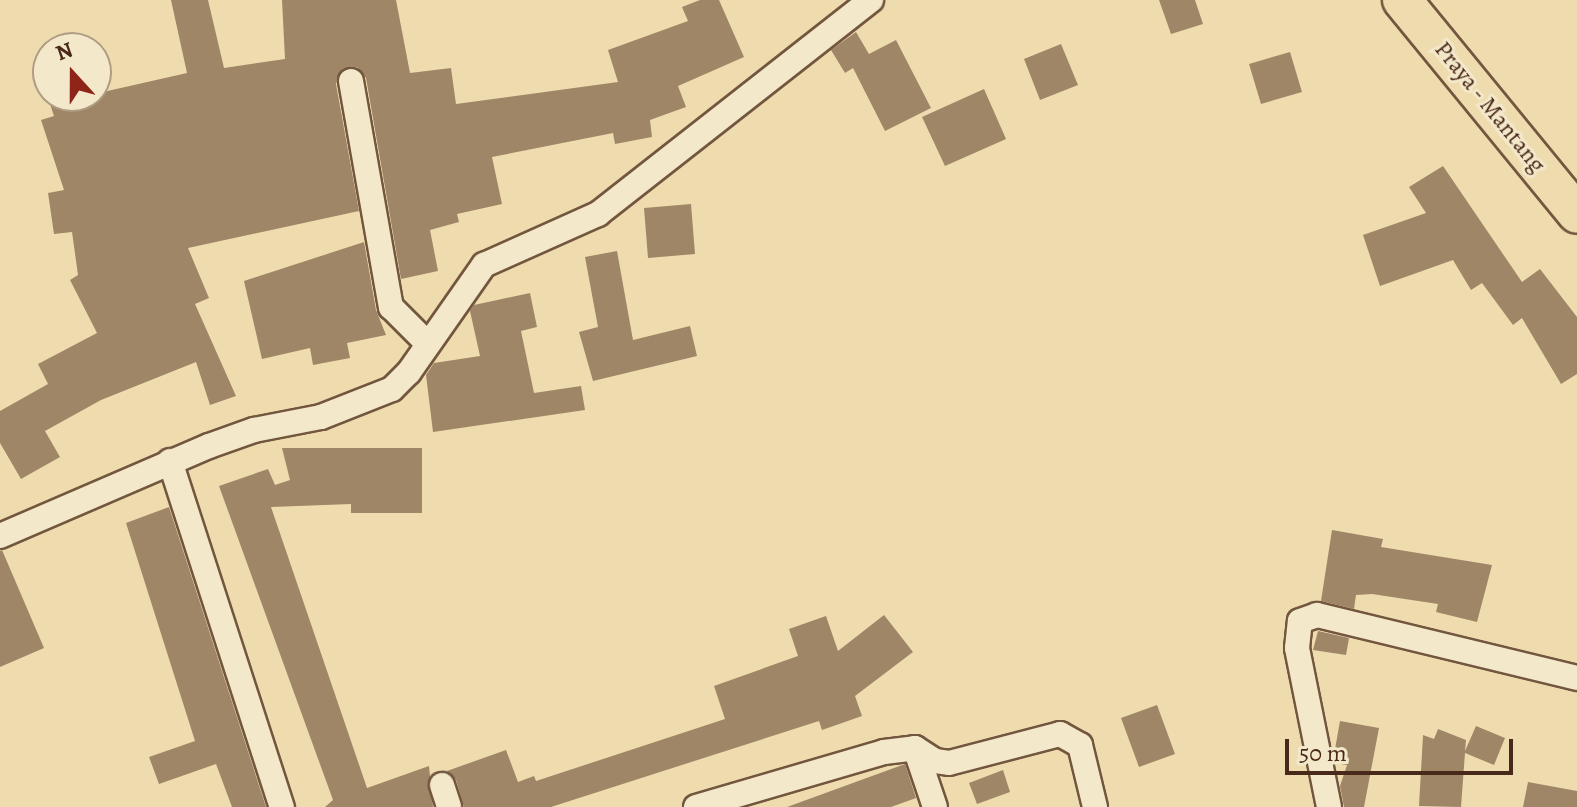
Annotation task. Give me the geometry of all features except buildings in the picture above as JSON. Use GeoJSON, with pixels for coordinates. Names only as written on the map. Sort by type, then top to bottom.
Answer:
{"type":"FeatureCollection","features":[{"type":"Feature","properties":{"kind":"main road","name":"Praya - Mantang"},"geometry":{"type":"LineString","coordinates":[[1402,0],[1577,214]]}},
{"type":"Feature","properties":{"kind":"street"},"geometry":{"type":"LineString","coordinates":[[0,536],[170,461],[254,430],[321,417],[369,401],[409,372],[484,265],[598,214],[871,0]]}},
{"type":"Feature","properties":{"kind":"street"},"geometry":{"type":"LineString","coordinates":[[351,81],[391,307],[428,344]]}},
{"type":"Feature","properties":{"kind":"street"},"geometry":{"type":"LineString","coordinates":[[170,461],[282,807]]}},
{"type":"Feature","properties":{"kind":"street"},"geometry":{"type":"LineString","coordinates":[[1329,807],[1297,648],[1300,621],[1317,615],[1577,678]]}},
{"type":"Feature","properties":{"kind":"street"},"geometry":{"type":"LineString","coordinates":[[696,807],[766,797],[863,757],[915,748],[935,761],[949,763],[1043,736],[1068,735],[1080,745],[1095,807]]}},
{"type":"Feature","properties":{"kind":"street"},"geometry":{"type":"LineString","coordinates":[[915,748],[935,807]]}}]}
